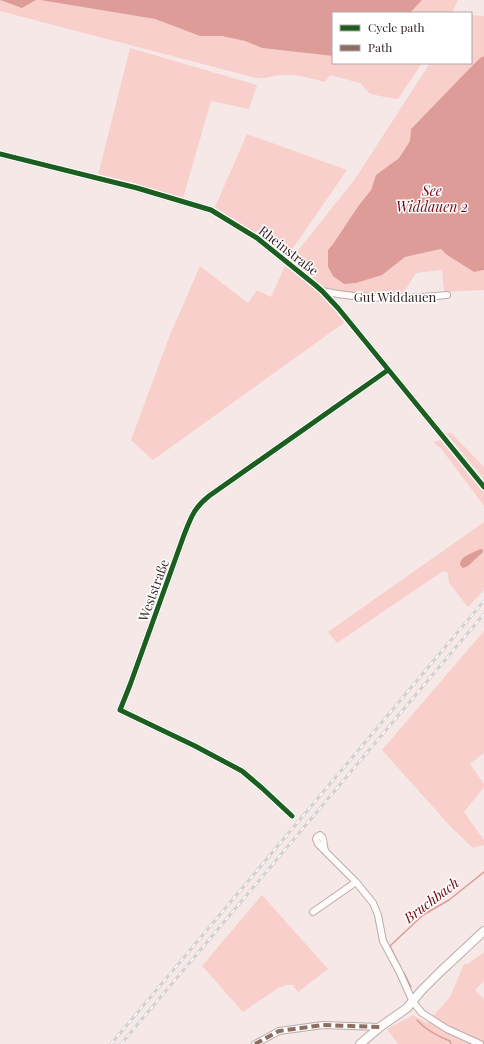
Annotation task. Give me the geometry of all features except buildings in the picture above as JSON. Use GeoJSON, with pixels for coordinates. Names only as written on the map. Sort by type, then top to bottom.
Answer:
{"type":"FeatureCollection","features":[{"type":"Feature","properties":{"kind":"main road"},"geometry":{"type":"LineString","coordinates":[[360,1044],[380,1027],[407,1008],[440,972],[484,931]]}},
{"type":"Feature","properties":{"kind":"street","name":"Rheinstraße"},"geometry":{"type":"LineString","coordinates":[[0,154],[137,188],[211,210],[257,238],[322,292],[338,308],[484,487]]}},
{"type":"Feature","properties":{"kind":"street","name":"Gut Widdauen"},"geometry":{"type":"LineString","coordinates":[[322,292],[343,296],[403,298],[447,295]]}},
{"type":"Feature","properties":{"kind":"street","name":"Gut Widdauen"},"geometry":{"type":"LineString","coordinates":[[338,308],[339,300],[343,296]]}},
{"type":"Feature","properties":{"kind":"street","name":"Weststraße"},"geometry":{"type":"LineString","coordinates":[[292,816],[242,771],[195,746],[120,710],[184,535],[191,517],[197,507],[209,496],[388,370]]}},
{"type":"Feature","properties":{"kind":"street"},"geometry":{"type":"LineString","coordinates":[[325,850],[356,882],[373,903],[378,916],[383,941],[413,1002],[422,1013],[447,1029],[480,1044]]}},
{"type":"Feature","properties":{"kind":"street"},"geometry":{"type":"LineString","coordinates":[[313,912],[356,882]]}},
{"type":"Feature","properties":{"kind":"street"},"geometry":{"type":"LineString","coordinates":[[255,1044],[279,1031],[322,1025],[380,1027]]}},
{"type":"Feature","properties":{"kind":"shaded area"},"geometry":{"type":"Polygon","coordinates":[[[0,0],[22,8],[36,0],[40,0],[155,19],[200,36],[222,36],[245,41],[262,48],[332,56],[332,64],[421,64],[398,99],[395,99],[370,94],[360,83],[330,75],[325,82],[289,75],[256,78],[0,11],[0,0]]]}},
{"type":"Feature","properties":{"kind":"shaded area"},"geometry":{"type":"Polygon","coordinates":[[[422,0],[458,0],[452,12],[411,12],[422,0]]]}},
{"type":"Feature","properties":{"kind":"shaded area"},"geometry":{"type":"Polygon","coordinates":[[[472,15],[484,16],[484,56],[470,68],[411,129],[410,141],[399,158],[376,175],[371,190],[328,250],[382,275],[405,257],[441,249],[447,255],[474,272],[484,270],[484,290],[444,292],[442,270],[416,273],[402,295],[372,296],[323,289],[294,266],[293,257],[355,179],[429,64],[472,64],[472,15]]]}},
{"type":"Feature","properties":{"kind":"shaded area"},"geometry":{"type":"Polygon","coordinates":[[[130,48],[257,85],[249,109],[211,101],[183,198],[98,175],[130,48]]]}},
{"type":"Feature","properties":{"kind":"shaded area"},"geometry":{"type":"Polygon","coordinates":[[[247,134],[347,170],[286,258],[259,236],[215,207],[247,134]]]}},
{"type":"Feature","properties":{"kind":"shaded area"},"geometry":{"type":"Polygon","coordinates":[[[200,266],[248,303],[257,290],[271,297],[285,266],[319,293],[345,322],[153,460],[131,440],[170,335],[200,266]]]}},
{"type":"Feature","properties":{"kind":"shaded area"},"geometry":{"type":"Polygon","coordinates":[[[446,433],[452,434],[484,467],[484,479],[446,433]]]}},
{"type":"Feature","properties":{"kind":"shaded area"},"geometry":{"type":"Polygon","coordinates":[[[440,440],[484,490],[484,506],[440,447],[434,442],[440,440]]]}},
{"type":"Feature","properties":{"kind":"shaded area"},"geometry":{"type":"Polygon","coordinates":[[[484,522],[484,590],[468,607],[449,583],[448,573],[443,571],[337,643],[328,632],[484,522]]]}},
{"type":"Feature","properties":{"kind":"shaded area"},"geometry":{"type":"Polygon","coordinates":[[[484,631],[484,753],[470,764],[484,784],[484,787],[464,812],[484,840],[484,845],[473,848],[451,827],[382,750],[484,631]]]}},
{"type":"Feature","properties":{"kind":"shaded area"},"geometry":{"type":"Polygon","coordinates":[[[262,895],[328,969],[298,992],[293,985],[286,985],[278,988],[243,1012],[202,966],[262,895]]]}},
{"type":"Feature","properties":{"kind":"shaded area"},"geometry":{"type":"Polygon","coordinates":[[[484,952],[484,981],[475,990],[484,999],[484,1044],[398,1044],[387,1029],[413,1015],[427,1023],[450,997],[464,964],[468,964],[484,952]]]}},
{"type":"Feature","properties":{"kind":"water"},"geometry":{"type":"Polygon","coordinates":[[[0,0],[36,0],[22,8],[0,0]]]}},
{"type":"Feature","properties":{"kind":"water"},"geometry":{"type":"Polygon","coordinates":[[[40,0],[422,0],[411,12],[332,12],[332,56],[262,48],[245,41],[222,36],[200,36],[155,19],[40,0]]]}},
{"type":"Feature","properties":{"kind":"water","name":"See Widdauen 2"},"geometry":{"type":"Polygon","coordinates":[[[484,56],[484,270],[474,272],[447,255],[441,249],[405,257],[382,275],[356,283],[344,284],[333,276],[328,267],[328,250],[371,190],[376,175],[399,158],[410,141],[411,129],[480,58],[484,56]]]}},
{"type":"Feature","properties":{"kind":"water"},"geometry":{"type":"Polygon","coordinates":[[[482,549],[483,552],[468,566],[463,568],[460,565],[464,557],[482,549]]]}},
{"type":"Feature","properties":{"kind":"waterway","name":"Bruchbach"},"geometry":{"type":"LineString","coordinates":[[400,966],[390,946],[423,915],[449,900],[484,872]]}},
{"type":"Feature","properties":{"kind":"waterway","name":"Bruchbach"},"geometry":{"type":"LineString","coordinates":[[404,973],[411,987]]}},
{"type":"Feature","properties":{"kind":"waterway","name":"Bruchbach"},"geometry":{"type":"LineString","coordinates":[[417,1020],[424,1027],[450,1041],[451,1044]]}},
{"type":"Feature","properties":{"kind":"railway"},"geometry":{"type":"LineString","coordinates":[[111,1044],[484,601]]}},
{"type":"Feature","properties":{"kind":"railway"},"geometry":{"type":"LineString","coordinates":[[121,1044],[484,614]]}},
{"type":"Feature","properties":{"kind":"marked path"},"geometry":{"type":"LineString","coordinates":[[255,1044],[279,1031],[323,1025],[380,1027]]}},
{"type":"Feature","properties":{"kind":"cycle path"},"geometry":{"type":"LineString","coordinates":[[0,154],[137,188],[211,210],[257,238],[314,284],[338,308],[484,487]]}},
{"type":"Feature","properties":{"kind":"cycle path"},"geometry":{"type":"LineString","coordinates":[[292,816],[242,771],[195,746],[120,710],[184,535],[196,509],[209,496],[388,370]]}}]}
